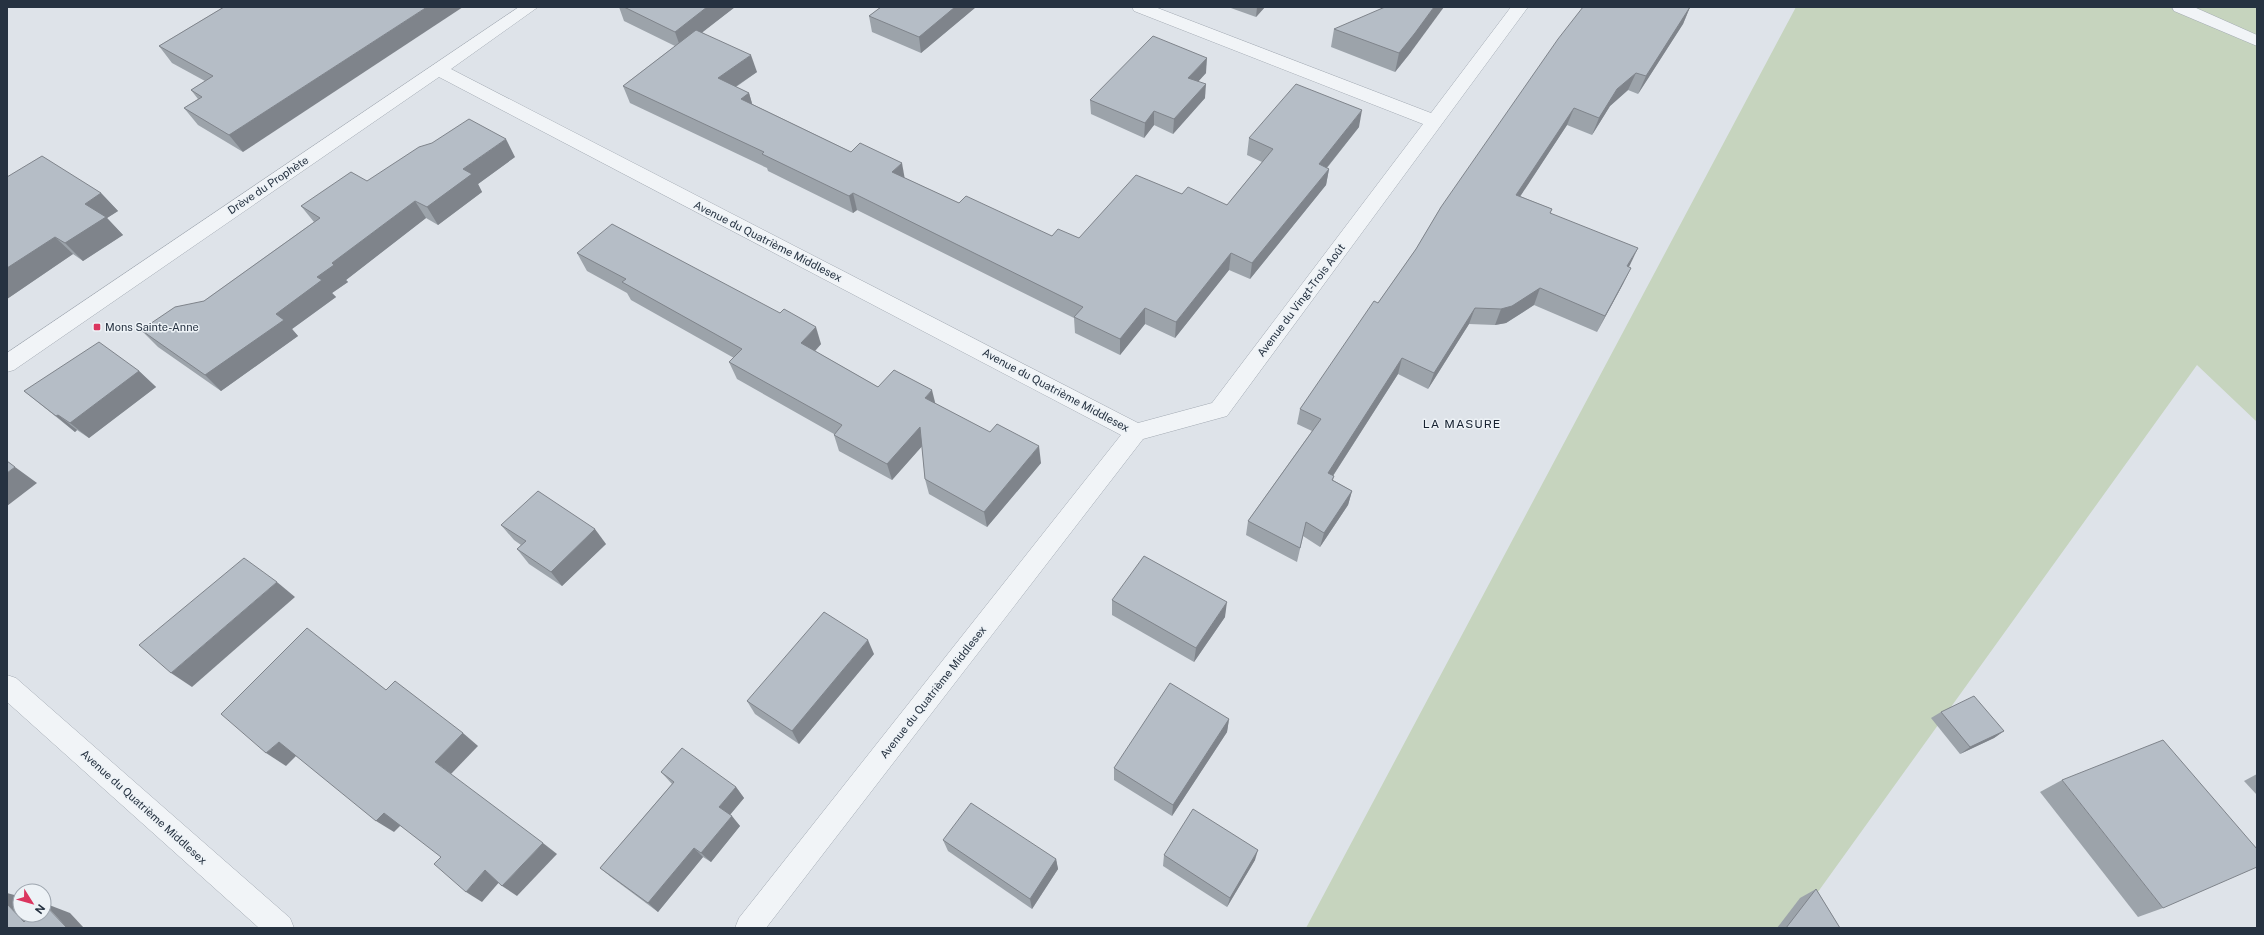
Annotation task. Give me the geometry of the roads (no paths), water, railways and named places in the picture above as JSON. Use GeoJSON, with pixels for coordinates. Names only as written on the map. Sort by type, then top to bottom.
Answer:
{"type":"FeatureCollection","features":[{"type":"Feature","properties":{"kind":"street","name":"Drève du Prophète"},"geometry":{"type":"LineString","coordinates":[[7,364],[530,7]]}},
{"type":"Feature","properties":{"kind":"street"},"geometry":{"type":"LineString","coordinates":[[1140,7],[1434,121]]}},
{"type":"Feature","properties":{"kind":"street","name":"Avenue du Vingt-Trois Août"},"geometry":{"type":"LineString","coordinates":[[1136,432],[1219,410],[1520,7]]}},
{"type":"Feature","properties":{"kind":"street"},"geometry":{"type":"LineString","coordinates":[[2180,7],[2257,41]]}},
{"type":"Feature","properties":{"kind":"street","name":"Avenue du Quatrième Middlesex"},"geometry":{"type":"LineString","coordinates":[[438,70],[1136,432],[749,928]]}},
{"type":"Feature","properties":{"kind":"street","name":"Avenue du Quatrième Middlesex"},"geometry":{"type":"LineString","coordinates":[[7,686],[280,928]]}},
{"type":"Feature","properties":{"kind":"place","name":"Mons Sainte-Anne"},"geometry":{"type":"Point","coordinates":[97,327]}},
{"type":"Feature","properties":{"kind":"district","name":"LA MASURE"},"geometry":{"type":"Point","coordinates":[1462,424]}}]}
